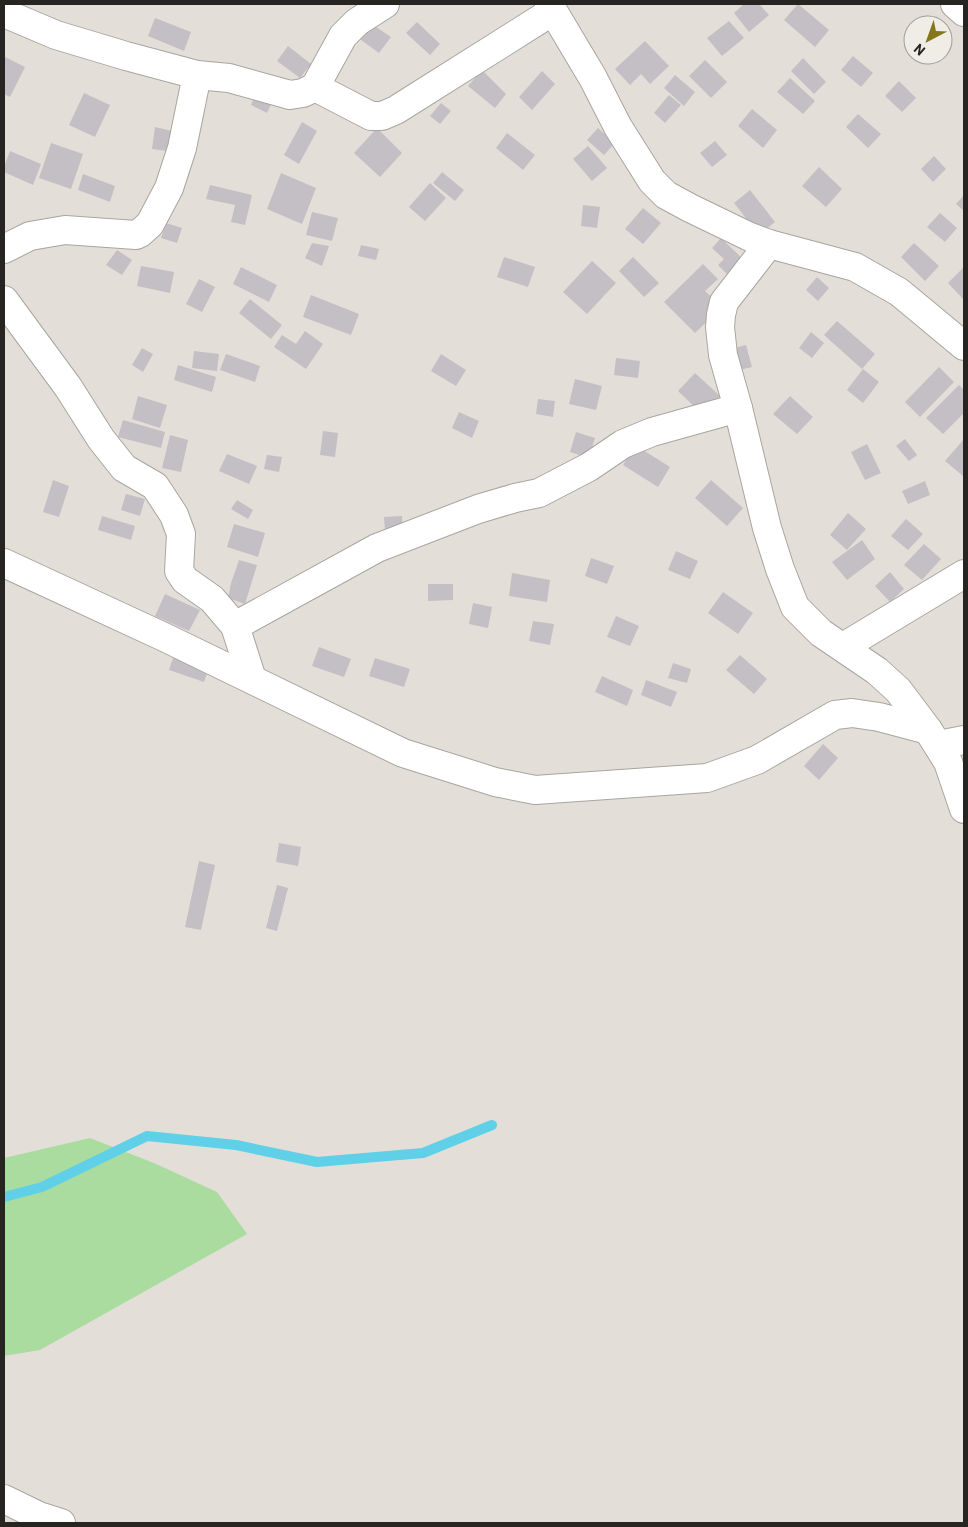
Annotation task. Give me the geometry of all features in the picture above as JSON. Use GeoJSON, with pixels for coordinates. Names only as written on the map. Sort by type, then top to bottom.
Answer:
{"type":"FeatureCollection","features":[{"type":"Feature","properties":{"kind":"street"},"geometry":{"type":"LineString","coordinates":[[4,13],[56,35],[126,56],[197,75],[229,78],[290,95],[303,93],[315,87],[343,36],[357,22],[385,4]]}},
{"type":"Feature","properties":{"kind":"street"},"geometry":{"type":"LineString","coordinates":[[955,4],[964,12]]}},
{"type":"Feature","properties":{"kind":"street"},"geometry":{"type":"LineString","coordinates":[[315,87],[371,116],[382,116],[396,110],[551,8],[593,78],[618,127],[652,181],[666,195],[750,237],[769,244],[855,267],[899,292],[964,346]]}},
{"type":"Feature","properties":{"kind":"street"},"geometry":{"type":"LineString","coordinates":[[4,249],[30,236],[65,230],[136,235],[150,224],[169,188],[182,148],[197,75]]}},
{"type":"Feature","properties":{"kind":"street"},"geometry":{"type":"LineString","coordinates":[[769,244],[724,302],[720,327],[723,354],[767,528],[780,569],[795,607],[821,633],[877,670],[898,690],[948,762],[964,809]]}},
{"type":"Feature","properties":{"kind":"street"},"geometry":{"type":"LineString","coordinates":[[4,300],[68,387],[101,439],[124,468],[155,486],[174,514],[181,534],[179,570],[185,580],[212,599],[235,626],[252,679]]}},
{"type":"Feature","properties":{"kind":"street"},"geometry":{"type":"LineString","coordinates":[[235,626],[377,548],[478,509],[539,493],[589,467],[623,444],[652,432],[738,408]]}},
{"type":"Feature","properties":{"kind":"street"},"geometry":{"type":"LineString","coordinates":[[4,563],[252,679],[402,753],[495,782],[535,790],[707,778],[757,760],[835,716],[852,713],[879,717],[932,738],[964,740]]}},
{"type":"Feature","properties":{"kind":"street"},"geometry":{"type":"LineString","coordinates":[[843,647],[964,574]]}},
{"type":"Feature","properties":{"kind":"street"},"geometry":{"type":"LineString","coordinates":[[6,1505],[61,1523]]}},
{"type":"Feature","properties":{"kind":"green space"},"geometry":{"type":"Polygon","coordinates":[[[90,1138],[154,1163],[217,1192],[247,1234],[40,1350],[4,1356],[4,1158],[90,1138]]]}},
{"type":"Feature","properties":{"kind":"building"},"geometry":{"type":"Polygon","coordinates":[[[744,4],[759,4],[769,15],[749,32],[734,13],[744,4]]]}},
{"type":"Feature","properties":{"kind":"building"},"geometry":{"type":"Polygon","coordinates":[[[798,4],[829,30],[815,47],[784,20],[798,4]]]}},
{"type":"Feature","properties":{"kind":"building"},"geometry":{"type":"Polygon","coordinates":[[[155,18],[191,32],[184,51],[148,36],[155,18]]]}},
{"type":"Feature","properties":{"kind":"building"},"geometry":{"type":"Polygon","coordinates":[[[367,21],[391,37],[379,53],[357,37],[367,21]]]}},
{"type":"Feature","properties":{"kind":"building"},"geometry":{"type":"Polygon","coordinates":[[[729,21],[744,38],[722,56],[707,38],[729,21]]]}},
{"type":"Feature","properties":{"kind":"building"},"geometry":{"type":"Polygon","coordinates":[[[417,22],[440,44],[430,55],[406,33],[417,22]]]}},
{"type":"Feature","properties":{"kind":"building"},"geometry":{"type":"Polygon","coordinates":[[[645,41],[669,66],[650,84],[641,74],[630,85],[615,69],[645,41]]]}},
{"type":"Feature","properties":{"kind":"building"},"geometry":{"type":"Polygon","coordinates":[[[288,46],[311,64],[300,78],[277,61],[288,46]]]}},
{"type":"Feature","properties":{"kind":"building"},"geometry":{"type":"Polygon","coordinates":[[[853,56],[873,73],[861,87],[841,70],[853,56]]]}},
{"type":"Feature","properties":{"kind":"building"},"geometry":{"type":"Polygon","coordinates":[[[5,57],[25,67],[10,97],[4,94],[5,57]]]}},
{"type":"Feature","properties":{"kind":"building"},"geometry":{"type":"Polygon","coordinates":[[[803,58],[826,82],[814,94],[791,71],[803,58]]]}},
{"type":"Feature","properties":{"kind":"building"},"geometry":{"type":"Polygon","coordinates":[[[705,60],[727,82],[711,98],[689,76],[705,60]]]}},
{"type":"Feature","properties":{"kind":"building"},"geometry":{"type":"Polygon","coordinates":[[[482,70],[506,94],[495,108],[468,86],[482,70]]]}},
{"type":"Feature","properties":{"kind":"building"},"geometry":{"type":"Polygon","coordinates":[[[542,71],[555,84],[532,110],[519,97],[542,71]]]}},
{"type":"Feature","properties":{"kind":"building"},"geometry":{"type":"Polygon","coordinates":[[[675,75],[695,92],[684,106],[664,88],[675,75]]]}},
{"type":"Feature","properties":{"kind":"building"},"geometry":{"type":"Polygon","coordinates":[[[790,78],[815,101],[803,114],[777,92],[790,78]]]}},
{"type":"Feature","properties":{"kind":"building"},"geometry":{"type":"Polygon","coordinates":[[[899,81],[916,98],[902,112],[885,96],[899,81]]]}},
{"type":"Feature","properties":{"kind":"building"},"geometry":{"type":"Polygon","coordinates":[[[257,90],[274,98],[267,113],[251,105],[257,90]]]}},
{"type":"Feature","properties":{"kind":"building"},"geometry":{"type":"Polygon","coordinates":[[[84,93],[110,105],[95,137],[69,125],[84,93]]]}},
{"type":"Feature","properties":{"kind":"building"},"geometry":{"type":"Polygon","coordinates":[[[669,95],[681,105],[665,123],[654,113],[669,95]]]}},
{"type":"Feature","properties":{"kind":"building"},"geometry":{"type":"Polygon","coordinates":[[[441,103],[451,111],[440,124],[430,116],[441,103]]]}},
{"type":"Feature","properties":{"kind":"building"},"geometry":{"type":"Polygon","coordinates":[[[752,109],[777,130],[763,148],[738,126],[752,109]]]}},
{"type":"Feature","properties":{"kind":"building"},"geometry":{"type":"Polygon","coordinates":[[[858,114],[881,134],[868,148],[846,127],[858,114]]]}},
{"type":"Feature","properties":{"kind":"building"},"geometry":{"type":"Polygon","coordinates":[[[302,122],[317,131],[299,164],[284,155],[302,122]]]}},
{"type":"Feature","properties":{"kind":"building"},"geometry":{"type":"Polygon","coordinates":[[[155,127],[176,132],[175,152],[152,149],[155,127]]]}},
{"type":"Feature","properties":{"kind":"building"},"geometry":{"type":"Polygon","coordinates":[[[377,128],[402,153],[380,177],[354,153],[377,128]]]}},
{"type":"Feature","properties":{"kind":"building"},"geometry":{"type":"Polygon","coordinates":[[[598,128],[615,143],[604,155],[587,140],[598,128]]]}},
{"type":"Feature","properties":{"kind":"building"},"geometry":{"type":"Polygon","coordinates":[[[507,133],[535,155],[523,170],[496,148],[507,133]]]}},
{"type":"Feature","properties":{"kind":"building"},"geometry":{"type":"Polygon","coordinates":[[[715,141],[727,155],[712,167],[700,153],[715,141]]]}},
{"type":"Feature","properties":{"kind":"building"},"geometry":{"type":"Polygon","coordinates":[[[51,143],[83,154],[71,189],[39,178],[51,143]]]}},
{"type":"Feature","properties":{"kind":"building"},"geometry":{"type":"Polygon","coordinates":[[[588,146],[607,168],[592,181],[573,159],[588,146]]]}},
{"type":"Feature","properties":{"kind":"building"},"geometry":{"type":"Polygon","coordinates":[[[10,151],[41,164],[33,185],[4,172],[10,151]]]}},
{"type":"Feature","properties":{"kind":"building"},"geometry":{"type":"Polygon","coordinates":[[[934,156],[946,169],[933,182],[921,169],[934,156]]]}},
{"type":"Feature","properties":{"kind":"building"},"geometry":{"type":"Polygon","coordinates":[[[819,167],[842,189],[826,207],[802,186],[819,167]]]}},
{"type":"Feature","properties":{"kind":"building"},"geometry":{"type":"Polygon","coordinates":[[[442,172],[464,190],[455,201],[433,183],[442,172]]]}},
{"type":"Feature","properties":{"kind":"building"},"geometry":{"type":"Polygon","coordinates":[[[281,173],[316,188],[302,224],[267,209],[281,173]]]}},
{"type":"Feature","properties":{"kind":"building"},"geometry":{"type":"Polygon","coordinates":[[[83,174],[115,186],[110,202],[78,190],[83,174]]]}},
{"type":"Feature","properties":{"kind":"building"},"geometry":{"type":"Polygon","coordinates":[[[430,183],[446,198],[425,221],[409,207],[430,183]]]}},
{"type":"Feature","properties":{"kind":"building"},"geometry":{"type":"Polygon","coordinates":[[[210,185],[252,195],[245,225],[231,222],[235,205],[206,199],[210,185]]]}},
{"type":"Feature","properties":{"kind":"building"},"geometry":{"type":"Polygon","coordinates":[[[750,190],[775,222],[759,235],[734,203],[750,190]]]}},
{"type":"Feature","properties":{"kind":"building"},"geometry":{"type":"Polygon","coordinates":[[[964,195],[964,211],[956,204],[964,195]]]}},
{"type":"Feature","properties":{"kind":"building"},"geometry":{"type":"Polygon","coordinates":[[[583,205],[600,207],[597,228],[581,226],[583,205]]]}},
{"type":"Feature","properties":{"kind":"building"},"geometry":{"type":"Polygon","coordinates":[[[643,208],[661,223],[643,244],[625,229],[643,208]]]}},
{"type":"Feature","properties":{"kind":"building"},"geometry":{"type":"Polygon","coordinates":[[[312,212],[338,218],[332,241],[306,235],[312,212]]]}},
{"type":"Feature","properties":{"kind":"building"},"geometry":{"type":"Polygon","coordinates":[[[940,213],[957,228],[945,242],[927,227],[940,213]]]}},
{"type":"Feature","properties":{"kind":"building"},"geometry":{"type":"Polygon","coordinates":[[[166,223],[182,228],[177,243],[161,238],[166,223]]]}},
{"type":"Feature","properties":{"kind":"building"},"geometry":{"type":"Polygon","coordinates":[[[721,238],[745,261],[729,276],[718,265],[724,259],[712,248],[721,238]]]}},
{"type":"Feature","properties":{"kind":"building"},"geometry":{"type":"Polygon","coordinates":[[[312,243],[329,246],[322,266],[305,258],[312,243]]]}},
{"type":"Feature","properties":{"kind":"building"},"geometry":{"type":"Polygon","coordinates":[[[914,243],[939,266],[925,281],[901,257],[914,243]]]}},
{"type":"Feature","properties":{"kind":"building"},"geometry":{"type":"Polygon","coordinates":[[[361,245],[379,249],[376,260],[358,256],[361,245]]]}},
{"type":"Feature","properties":{"kind":"building"},"geometry":{"type":"Polygon","coordinates":[[[117,250],[132,260],[122,275],[106,265],[117,250]]]}},
{"type":"Feature","properties":{"kind":"building"},"geometry":{"type":"Polygon","coordinates":[[[504,257],[535,267],[528,287],[497,277],[504,257]]]}},
{"type":"Feature","properties":{"kind":"building"},"geometry":{"type":"Polygon","coordinates":[[[633,257],[659,283],[644,297],[619,271],[633,257]]]}},
{"type":"Feature","properties":{"kind":"building"},"geometry":{"type":"Polygon","coordinates":[[[592,261],[616,283],[587,314],[563,292],[592,261]]]}},
{"type":"Feature","properties":{"kind":"building"},"geometry":{"type":"Polygon","coordinates":[[[703,264],[718,279],[705,291],[722,307],[695,333],[664,302],[703,264]]]}},
{"type":"Feature","properties":{"kind":"building"},"geometry":{"type":"Polygon","coordinates":[[[141,266],[174,272],[170,293],[137,286],[141,266]]]}},
{"type":"Feature","properties":{"kind":"building"},"geometry":{"type":"Polygon","coordinates":[[[241,267],[277,285],[269,302],[233,284],[241,267]]]}},
{"type":"Feature","properties":{"kind":"building"},"geometry":{"type":"Polygon","coordinates":[[[964,267],[964,300],[948,283],[964,267]]]}},
{"type":"Feature","properties":{"kind":"building"},"geometry":{"type":"Polygon","coordinates":[[[817,277],[829,288],[818,301],[806,290],[817,277]]]}},
{"type":"Feature","properties":{"kind":"building"},"geometry":{"type":"Polygon","coordinates":[[[199,279],[215,287],[202,312],[186,304],[199,279]]]}},
{"type":"Feature","properties":{"kind":"building"},"geometry":{"type":"Polygon","coordinates":[[[311,295],[359,314],[351,335],[303,317],[311,295]]]}},
{"type":"Feature","properties":{"kind":"building"},"geometry":{"type":"Polygon","coordinates":[[[250,299],[282,325],[271,339],[239,313],[250,299]]]}},
{"type":"Feature","properties":{"kind":"building"},"geometry":{"type":"Polygon","coordinates":[[[837,321],[875,354],[862,369],[824,335],[837,321]]]}},
{"type":"Feature","properties":{"kind":"building"},"geometry":{"type":"Polygon","coordinates":[[[305,331],[323,344],[306,369],[274,347],[282,335],[296,344],[305,331]]]}},
{"type":"Feature","properties":{"kind":"building"},"geometry":{"type":"Polygon","coordinates":[[[811,332],[824,343],[812,358],[799,348],[811,332]]]}},
{"type":"Feature","properties":{"kind":"building"},"geometry":{"type":"Polygon","coordinates":[[[746,345],[752,367],[736,371],[731,349],[746,345]]]}},
{"type":"Feature","properties":{"kind":"building"},"geometry":{"type":"Polygon","coordinates":[[[142,348],[153,354],[143,372],[132,365],[142,348]]]}},
{"type":"Feature","properties":{"kind":"building"},"geometry":{"type":"Polygon","coordinates":[[[194,351],[219,354],[217,371],[192,368],[194,351]]]}},
{"type":"Feature","properties":{"kind":"building"},"geometry":{"type":"Polygon","coordinates":[[[226,354],[260,366],[255,382],[220,370],[226,354]]]}},
{"type":"Feature","properties":{"kind":"building"},"geometry":{"type":"Polygon","coordinates":[[[441,354],[466,370],[456,386],[431,371],[441,354]]]}},
{"type":"Feature","properties":{"kind":"building"},"geometry":{"type":"Polygon","coordinates":[[[616,358],[640,361],[638,378],[614,375],[616,358]]]}},
{"type":"Feature","properties":{"kind":"building"},"geometry":{"type":"Polygon","coordinates":[[[178,365],[216,377],[212,392],[174,380],[178,365]]]}},
{"type":"Feature","properties":{"kind":"building"},"geometry":{"type":"Polygon","coordinates":[[[939,367],[954,382],[920,417],[905,402],[939,367]]]}},
{"type":"Feature","properties":{"kind":"building"},"geometry":{"type":"Polygon","coordinates":[[[863,369],[879,382],[863,403],[847,390],[863,369]]]}},
{"type":"Feature","properties":{"kind":"building"},"geometry":{"type":"Polygon","coordinates":[[[695,373],[720,396],[702,414],[678,391],[695,373]]]}},
{"type":"Feature","properties":{"kind":"building"},"geometry":{"type":"Polygon","coordinates":[[[575,379],[602,386],[596,410],[569,404],[575,379]]]}},
{"type":"Feature","properties":{"kind":"building"},"geometry":{"type":"Polygon","coordinates":[[[959,385],[964,390],[964,413],[943,434],[926,418],[959,385]]]}},
{"type":"Feature","properties":{"kind":"building"},"geometry":{"type":"Polygon","coordinates":[[[138,396],[167,405],[160,428],[132,419],[138,396]]]}},
{"type":"Feature","properties":{"kind":"building"},"geometry":{"type":"Polygon","coordinates":[[[790,396],[813,417],[797,434],[773,414],[790,396]]]}},
{"type":"Feature","properties":{"kind":"building"},"geometry":{"type":"Polygon","coordinates":[[[538,399],[555,401],[553,417],[536,414],[538,399]]]}},
{"type":"Feature","properties":{"kind":"building"},"geometry":{"type":"Polygon","coordinates":[[[459,412],[479,421],[472,438],[452,428],[459,412]]]}},
{"type":"Feature","properties":{"kind":"building"},"geometry":{"type":"Polygon","coordinates":[[[123,420],[165,432],[161,448],[118,437],[123,420]]]}},
{"type":"Feature","properties":{"kind":"building"},"geometry":{"type":"Polygon","coordinates":[[[323,431],[338,433],[335,457],[320,455],[323,431]]]}},
{"type":"Feature","properties":{"kind":"building"},"geometry":{"type":"Polygon","coordinates":[[[576,432],[595,438],[589,458],[570,452],[576,432]]]}},
{"type":"Feature","properties":{"kind":"building"},"geometry":{"type":"Polygon","coordinates":[[[170,435],[188,440],[181,472],[162,468],[170,435]]]}},
{"type":"Feature","properties":{"kind":"building"},"geometry":{"type":"Polygon","coordinates":[[[905,439],[917,455],[909,461],[896,446],[905,439]]]}},
{"type":"Feature","properties":{"kind":"building"},"geometry":{"type":"Polygon","coordinates":[[[964,439],[964,474],[963,476],[945,461],[964,439]]]}},
{"type":"Feature","properties":{"kind":"building"},"geometry":{"type":"Polygon","coordinates":[[[867,444],[881,473],[865,480],[851,452],[867,444]]]}},
{"type":"Feature","properties":{"kind":"building"},"geometry":{"type":"Polygon","coordinates":[[[635,445],[670,467],[658,487],[623,465],[635,445]]]}},
{"type":"Feature","properties":{"kind":"building"},"geometry":{"type":"Polygon","coordinates":[[[227,454],[257,466],[249,484],[219,471],[227,454]]]}},
{"type":"Feature","properties":{"kind":"building"},"geometry":{"type":"Polygon","coordinates":[[[267,455],[282,457],[279,472],[264,469],[267,455]]]}},
{"type":"Feature","properties":{"kind":"building"},"geometry":{"type":"Polygon","coordinates":[[[53,480],[69,486],[59,517],[43,512],[53,480]]]}},
{"type":"Feature","properties":{"kind":"building"},"geometry":{"type":"Polygon","coordinates":[[[711,480],[743,508],[727,526],[695,498],[711,480]]]}},
{"type":"Feature","properties":{"kind":"building"},"geometry":{"type":"Polygon","coordinates":[[[925,481],[930,495],[908,504],[902,491],[925,481]]]}},
{"type":"Feature","properties":{"kind":"building"},"geometry":{"type":"Polygon","coordinates":[[[126,494],[145,499],[140,516],[121,510],[126,494]]]}},
{"type":"Feature","properties":{"kind":"building"},"geometry":{"type":"Polygon","coordinates":[[[237,500],[253,510],[248,519],[231,509],[237,500]]]}},
{"type":"Feature","properties":{"kind":"building"},"geometry":{"type":"Polygon","coordinates":[[[848,513],[866,529],[847,550],[830,535],[848,513]]]}},
{"type":"Feature","properties":{"kind":"building"},"geometry":{"type":"Polygon","coordinates":[[[102,516],[135,526],[131,540],[98,530],[102,516]]]}},
{"type":"Feature","properties":{"kind":"building"},"geometry":{"type":"Polygon","coordinates":[[[402,516],[403,531],[385,532],[384,517],[402,516]]]}},
{"type":"Feature","properties":{"kind":"building"},"geometry":{"type":"Polygon","coordinates":[[[906,519],[923,534],[908,550],[891,536],[906,519]]]}},
{"type":"Feature","properties":{"kind":"building"},"geometry":{"type":"Polygon","coordinates":[[[234,524],[265,533],[258,557],[227,547],[234,524]]]}},
{"type":"Feature","properties":{"kind":"building"},"geometry":{"type":"Polygon","coordinates":[[[862,540],[875,559],[847,580],[832,562],[862,540]]]}},
{"type":"Feature","properties":{"kind":"building"},"geometry":{"type":"Polygon","coordinates":[[[924,544],[941,559],[922,580],[904,565],[924,544]]]}},
{"type":"Feature","properties":{"kind":"building"},"geometry":{"type":"Polygon","coordinates":[[[676,551],[698,561],[690,579],[668,570],[676,551]]]}},
{"type":"Feature","properties":{"kind":"building"},"geometry":{"type":"Polygon","coordinates":[[[591,558],[614,566],[607,584],[585,576],[591,558]]]}},
{"type":"Feature","properties":{"kind":"building"},"geometry":{"type":"Polygon","coordinates":[[[239,560],[257,565],[245,604],[228,598],[239,560]]]}},
{"type":"Feature","properties":{"kind":"building"},"geometry":{"type":"Polygon","coordinates":[[[890,572],[904,589],[890,602],[875,586],[890,572]]]}},
{"type":"Feature","properties":{"kind":"building"},"geometry":{"type":"Polygon","coordinates":[[[512,573],[550,580],[547,602],[509,596],[512,573]]]}},
{"type":"Feature","properties":{"kind":"building"},"geometry":{"type":"Polygon","coordinates":[[[428,584],[453,584],[453,600],[428,601],[428,584]]]}},
{"type":"Feature","properties":{"kind":"building"},"geometry":{"type":"Polygon","coordinates":[[[723,592],[753,613],[738,634],[708,613],[723,592]]]}},
{"type":"Feature","properties":{"kind":"building"},"geometry":{"type":"Polygon","coordinates":[[[165,594],[200,610],[189,631],[155,616],[165,594]]]}},
{"type":"Feature","properties":{"kind":"building"},"geometry":{"type":"Polygon","coordinates":[[[473,603],[492,607],[488,628],[469,624],[473,603]]]}},
{"type":"Feature","properties":{"kind":"building"},"geometry":{"type":"Polygon","coordinates":[[[616,616],[639,626],[630,646],[607,637],[616,616]]]}},
{"type":"Feature","properties":{"kind":"building"},"geometry":{"type":"Polygon","coordinates":[[[533,621],[554,624],[550,645],[529,641],[533,621]]]}},
{"type":"Feature","properties":{"kind":"building"},"geometry":{"type":"Polygon","coordinates":[[[319,647],[351,659],[344,677],[312,666],[319,647]]]}},
{"type":"Feature","properties":{"kind":"building"},"geometry":{"type":"Polygon","coordinates":[[[176,649],[211,661],[204,682],[169,670],[176,649]]]}},
{"type":"Feature","properties":{"kind":"building"},"geometry":{"type":"Polygon","coordinates":[[[740,655],[767,679],[754,694],[726,670],[740,655]]]}},
{"type":"Feature","properties":{"kind":"building"},"geometry":{"type":"Polygon","coordinates":[[[375,658],[410,669],[404,687],[369,676],[375,658]]]}},
{"type":"Feature","properties":{"kind":"building"},"geometry":{"type":"Polygon","coordinates":[[[673,663],[691,669],[687,683],[668,678],[673,663]]]}},
{"type":"Feature","properties":{"kind":"building"},"geometry":{"type":"Polygon","coordinates":[[[602,676],[633,690],[627,706],[595,692],[602,676]]]}},
{"type":"Feature","properties":{"kind":"building"},"geometry":{"type":"Polygon","coordinates":[[[646,680],[677,692],[671,707],[641,695],[646,680]]]}},
{"type":"Feature","properties":{"kind":"building"},"geometry":{"type":"Polygon","coordinates":[[[823,744],[838,758],[819,780],[804,766],[823,744]]]}},
{"type":"Feature","properties":{"kind":"building"},"geometry":{"type":"Polygon","coordinates":[[[279,843],[301,847],[298,866],[276,862],[279,843]]]}},
{"type":"Feature","properties":{"kind":"building"},"geometry":{"type":"Polygon","coordinates":[[[199,861],[215,865],[201,930],[185,927],[199,861]]]}},
{"type":"Feature","properties":{"kind":"building"},"geometry":{"type":"Polygon","coordinates":[[[277,885],[288,888],[277,931],[266,928],[277,885]]]}},
{"type":"Feature","properties":{"kind":"waterway"},"geometry":{"type":"LineString","coordinates":[[4,1197],[42,1187],[147,1136],[236,1145],[317,1162],[423,1153],[492,1125]]}}]}
